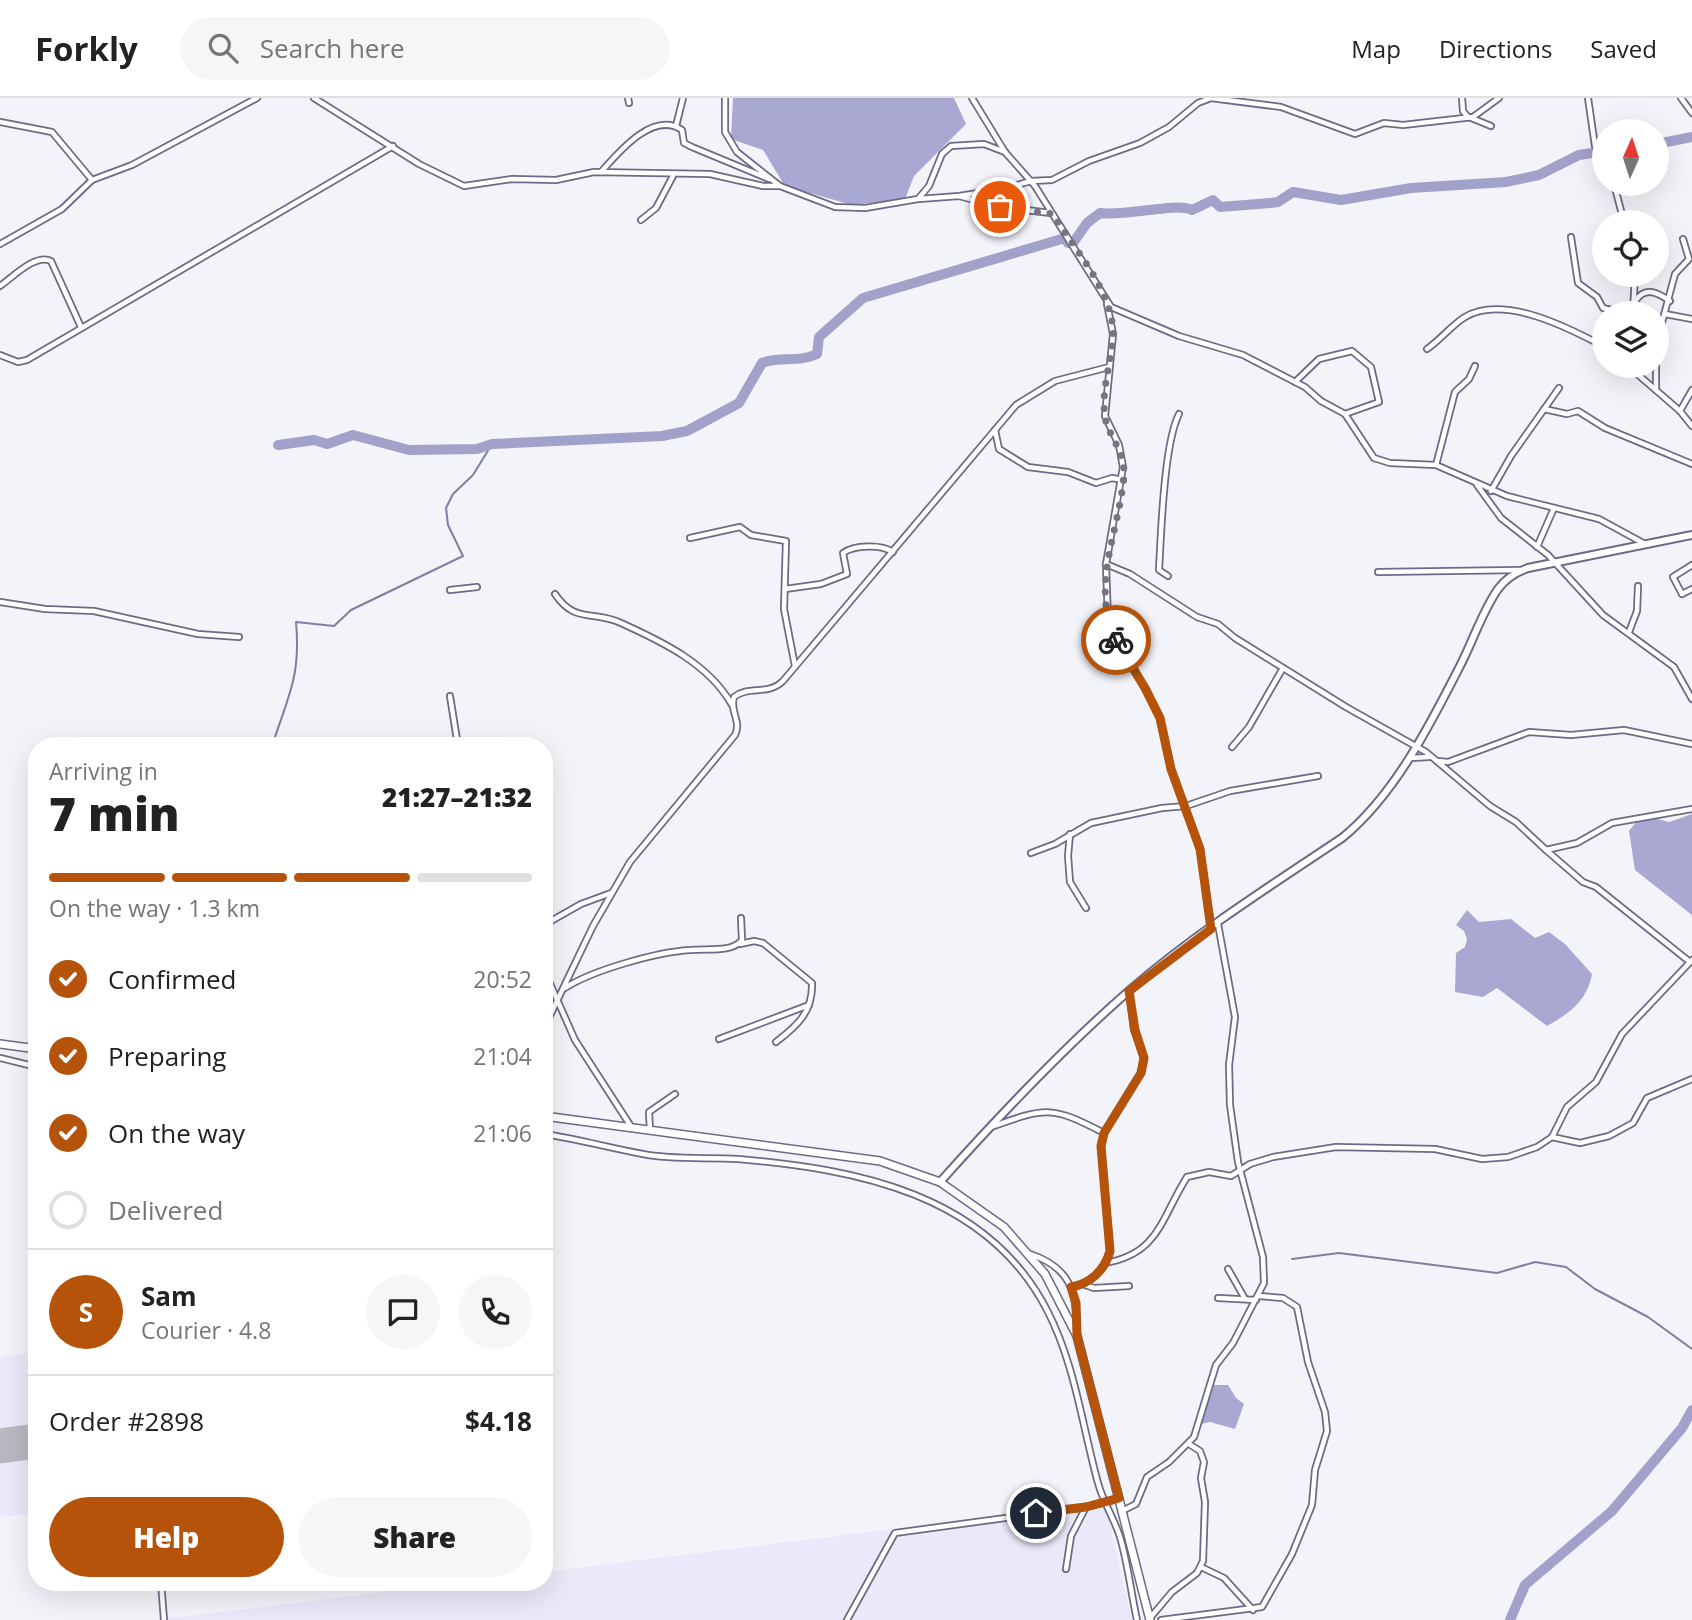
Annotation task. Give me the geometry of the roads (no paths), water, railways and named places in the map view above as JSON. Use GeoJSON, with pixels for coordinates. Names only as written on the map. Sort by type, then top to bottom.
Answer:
{"type":"FeatureCollection","features":[{"type":"Feature","properties":{"kind":"main road"},"geometry":{"type":"LineString","coordinates":[[0,1044],[28,1048]]}},
{"type":"Feature","properties":{"kind":"main road"},"geometry":{"type":"LineString","coordinates":[[553,1117],[857,1157],[910,1170],[940,1182],[996,1220],[1029,1254],[1055,1289],[1077,1336],[1150,1619]]}},
{"type":"Feature","properties":{"kind":"street"},"geometry":{"type":"LineString","coordinates":[[0,244],[62,209],[92,180],[132,165],[257,98]]}},
{"type":"Feature","properties":{"kind":"street"},"geometry":{"type":"LineString","coordinates":[[314,98],[419,164],[464,186],[512,179],[556,180],[601,173],[674,176],[710,174],[764,186],[780,186]]}},
{"type":"Feature","properties":{"kind":"street"},"geometry":{"type":"LineString","coordinates":[[676,126],[683,98]]}},
{"type":"Feature","properties":{"kind":"street"},"geometry":{"type":"LineString","coordinates":[[725,98],[729,142],[773,181],[798,195],[852,209],[959,196],[1031,181],[1052,180],[1089,161],[1140,144],[1169,127],[1198,103],[1211,99],[1281,107],[1355,134],[1384,123],[1403,125],[1478,114],[1499,98]]}},
{"type":"Feature","properties":{"kind":"street"},"geometry":{"type":"LineString","coordinates":[[972,98],[1005,152],[1031,181],[1053,214],[1107,303],[1113,334],[1105,416],[1121,451],[1123,480],[1106,564],[1106,606],[1111,630],[1155,708],[1171,769],[1201,855],[1211,929]]}},
{"type":"Feature","properties":{"kind":"street"},"geometry":{"type":"LineString","coordinates":[[1462,98],[1463,111],[1491,127]]}},
{"type":"Feature","properties":{"kind":"street"},"geometry":{"type":"LineString","coordinates":[[1588,98],[1592,125]]}},
{"type":"Feature","properties":{"kind":"street"},"geometry":{"type":"LineString","coordinates":[[1681,98],[1692,113]]}},
{"type":"Feature","properties":{"kind":"street"},"geometry":{"type":"LineString","coordinates":[[0,122],[52,132],[92,180]]}},
{"type":"Feature","properties":{"kind":"street"},"geometry":{"type":"LineString","coordinates":[[601,173],[622,149],[648,130],[662,124],[676,126],[682,130],[684,143],[692,148],[773,181]]}},
{"type":"Feature","properties":{"kind":"street"},"geometry":{"type":"LineString","coordinates":[[918,199],[929,186],[942,154],[951,146],[984,144],[1005,152]]}},
{"type":"Feature","properties":{"kind":"street"},"geometry":{"type":"LineString","coordinates":[[0,355],[18,362],[27,360],[393,146]]}},
{"type":"Feature","properties":{"kind":"street"},"geometry":{"type":"LineString","coordinates":[[641,220],[656,208],[674,176]]}},
{"type":"Feature","properties":{"kind":"street"},"geometry":{"type":"LineString","coordinates":[[959,196],[1000,207],[1053,214]]}},
{"type":"Feature","properties":{"kind":"street"},"geometry":{"type":"LineString","coordinates":[[1571,237],[1578,284],[1599,301]]}},
{"type":"Feature","properties":{"kind":"street"},"geometry":{"type":"LineString","coordinates":[[1636,300],[1643,293],[1652,291],[1670,301],[1675,274],[1689,259],[1683,239]]}},
{"type":"Feature","properties":{"kind":"street"},"geometry":{"type":"LineString","coordinates":[[0,286],[40,258],[47,258],[51,261],[81,327]]}},
{"type":"Feature","properties":{"kind":"street"},"geometry":{"type":"LineString","coordinates":[[1635,287],[1636,300]]}},
{"type":"Feature","properties":{"kind":"street"},"geometry":{"type":"LineString","coordinates":[[1107,303],[1158,328],[1243,355],[1295,382],[1345,414],[1374,458],[1390,463],[1436,465],[1491,491],[1599,519],[1645,544]]}},
{"type":"Feature","properties":{"kind":"street"},"geometry":{"type":"LineString","coordinates":[[1427,349],[1465,317],[1489,308],[1531,314],[1592,341]]}},
{"type":"Feature","properties":{"kind":"street"},"geometry":{"type":"LineString","coordinates":[[1669,315],[1692,319]]}},
{"type":"Feature","properties":{"kind":"street"},"geometry":{"type":"LineString","coordinates":[[1295,382],[1319,359],[1357,352],[1371,367],[1379,402],[1345,414]]}},
{"type":"Feature","properties":{"kind":"street"},"geometry":{"type":"LineString","coordinates":[[1436,465],[1455,392],[1469,379],[1475,366]]}},
{"type":"Feature","properties":{"kind":"street"},"geometry":{"type":"LineString","coordinates":[[732,706],[733,699],[740,693],[774,689],[795,667],[1016,405],[1040,388],[1076,374],[1109,367]]}},
{"type":"Feature","properties":{"kind":"street"},"geometry":{"type":"LineString","coordinates":[[1641,378],[1680,411],[1692,426]]}},
{"type":"Feature","properties":{"kind":"street"},"geometry":{"type":"LineString","coordinates":[[1656,378],[1656,391]]}},
{"type":"Feature","properties":{"kind":"street"},"geometry":{"type":"LineString","coordinates":[[1491,491],[1511,456],[1559,388]]}},
{"type":"Feature","properties":{"kind":"street"},"geometry":{"type":"LineString","coordinates":[[1680,411],[1692,390]]}},
{"type":"Feature","properties":{"kind":"street"},"geometry":{"type":"LineString","coordinates":[[1544,409],[1567,414],[1578,411],[1605,428],[1692,464]]}},
{"type":"Feature","properties":{"kind":"street"},"geometry":{"type":"LineString","coordinates":[[1168,576],[1159,570],[1168,467],[1179,414]]}},
{"type":"Feature","properties":{"kind":"street"},"geometry":{"type":"LineString","coordinates":[[995,428],[999,449],[1023,465],[1068,472],[1096,483],[1112,478],[1123,480]]}},
{"type":"Feature","properties":{"kind":"street"},"geometry":{"type":"LineString","coordinates":[[1477,485],[1501,519],[1554,562],[1592,604],[1674,667],[1692,699]]}},
{"type":"Feature","properties":{"kind":"street"},"geometry":{"type":"LineString","coordinates":[[1537,547],[1554,508]]}},
{"type":"Feature","properties":{"kind":"street"},"geometry":{"type":"LineString","coordinates":[[690,538],[740,527],[751,535],[783,538],[787,544],[785,620],[795,667]]}},
{"type":"Feature","properties":{"kind":"street"},"geometry":{"type":"LineString","coordinates":[[1378,572],[1522,570],[1692,535]]}},
{"type":"Feature","properties":{"kind":"street"},"geometry":{"type":"LineString","coordinates":[[785,589],[821,584],[847,574],[844,553],[846,550],[873,547],[893,552]]}},
{"type":"Feature","properties":{"kind":"street"},"geometry":{"type":"LineString","coordinates":[[1106,564],[1140,580],[1197,617],[1217,624],[1283,668],[1415,746],[1490,806],[1516,822],[1583,882],[1596,887],[1691,961],[1622,1034],[1596,1082],[1564,1111],[1552,1138]]}},
{"type":"Feature","properties":{"kind":"street"},"geometry":{"type":"LineString","coordinates":[[1692,565],[1674,577],[1681,594],[1692,589]]}},
{"type":"Feature","properties":{"kind":"street"},"geometry":{"type":"LineString","coordinates":[[940,1182],[1035,1078],[1129,991],[1358,824],[1415,746],[1461,666],[1494,596],[1508,578],[1522,570]]}},
{"type":"Feature","properties":{"kind":"street"},"geometry":{"type":"LineString","coordinates":[[1629,632],[1637,611],[1638,586]]}},
{"type":"Feature","properties":{"kind":"street"},"geometry":{"type":"LineString","coordinates":[[450,590],[477,587]]}},
{"type":"Feature","properties":{"kind":"street"},"geometry":{"type":"LineString","coordinates":[[553,1009],[611,893],[634,856],[735,735],[738,721],[716,679],[699,666],[621,623],[570,612],[555,594]]}},
{"type":"Feature","properties":{"kind":"street"},"geometry":{"type":"LineString","coordinates":[[0,601],[45,609],[94,611],[198,634],[239,637]]}},
{"type":"Feature","properties":{"kind":"street"},"geometry":{"type":"LineString","coordinates":[[1232,747],[1249,726],[1283,668]]}},
{"type":"Feature","properties":{"kind":"street"},"geometry":{"type":"LineString","coordinates":[[450,696],[457,737]]}},
{"type":"Feature","properties":{"kind":"street"},"geometry":{"type":"LineString","coordinates":[[1406,760],[1421,757],[1448,762],[1529,732],[1571,735],[1624,730],[1692,744]]}},
{"type":"Feature","properties":{"kind":"street"},"geometry":{"type":"LineString","coordinates":[[1031,853],[1100,821],[1170,806],[1186,806],[1230,791],[1318,776]]}},
{"type":"Feature","properties":{"kind":"street"},"geometry":{"type":"LineString","coordinates":[[1546,850],[1577,843],[1612,823],[1692,809]]}},
{"type":"Feature","properties":{"kind":"street"},"geometry":{"type":"LineString","coordinates":[[1070,834],[1070,882],[1086,908]]}},
{"type":"Feature","properties":{"kind":"street"},"geometry":{"type":"LineString","coordinates":[[553,920],[581,904],[611,893]]}},
{"type":"Feature","properties":{"kind":"street"},"geometry":{"type":"LineString","coordinates":[[739,944],[743,940],[741,918]]}},
{"type":"Feature","properties":{"kind":"street"},"geometry":{"type":"LineString","coordinates":[[1122,1511],[1136,1504],[1147,1477],[1189,1444],[1198,1429],[1216,1365],[1233,1343],[1264,1283],[1264,1263],[1241,1173],[1229,1091],[1230,1052],[1235,1017],[1219,924]]}},
{"type":"Feature","properties":{"kind":"street"},"geometry":{"type":"LineString","coordinates":[[564,988],[659,954],[754,941],[763,943],[812,983],[810,1004],[803,1019],[776,1042]]}},
{"type":"Feature","properties":{"kind":"street"},"geometry":{"type":"LineString","coordinates":[[553,989],[575,1040],[632,1128]]}},
{"type":"Feature","properties":{"kind":"street"},"geometry":{"type":"LineString","coordinates":[[1085,1285],[1105,1263],[1111,1239],[1101,1154],[1104,1133],[1143,1068],[1143,1055],[1135,1030],[1129,991]]}},
{"type":"Feature","properties":{"kind":"street"},"geometry":{"type":"LineString","coordinates":[[719,1039],[810,1004]]}},
{"type":"Feature","properties":{"kind":"street"},"geometry":{"type":"LineString","coordinates":[[0,1058],[28,1065]]}},
{"type":"Feature","properties":{"kind":"street"},"geometry":{"type":"LineString","coordinates":[[1105,1263],[1132,1257],[1141,1251],[1161,1225],[1187,1177],[1198,1172],[1227,1176],[1241,1173],[1250,1164],[1273,1157],[1336,1147],[1435,1149],[1482,1159],[1522,1153],[1552,1138],[1580,1143],[1609,1136],[1633,1123],[1647,1098],[1692,1079]]}},
{"type":"Feature","properties":{"kind":"street"},"geometry":{"type":"LineString","coordinates":[[650,1130],[649,1112],[675,1094]]}},
{"type":"Feature","properties":{"kind":"street"},"geometry":{"type":"LineString","coordinates":[[987,1129],[1025,1115],[1060,1112],[1104,1133]]}},
{"type":"Feature","properties":{"kind":"street"},"geometry":{"type":"LineString","coordinates":[[553,1135],[609,1144],[644,1154],[743,1160],[857,1176],[937,1203],[964,1218],[1016,1265],[1047,1310],[1074,1385],[1105,1503],[1119,1536],[1137,1620]]}},
{"type":"Feature","properties":{"kind":"street"},"geometry":{"type":"LineString","coordinates":[[1029,1254],[1054,1264],[1071,1287],[1076,1303],[1077,1336]]}},
{"type":"Feature","properties":{"kind":"street"},"geometry":{"type":"LineString","coordinates":[[1228,1269],[1244,1297]]}},
{"type":"Feature","properties":{"kind":"street"},"geometry":{"type":"LineString","coordinates":[[1071,1287],[1129,1286]]}},
{"type":"Feature","properties":{"kind":"street"},"geometry":{"type":"LineString","coordinates":[[1161,1620],[1254,1610],[1264,1605],[1280,1579],[1312,1504],[1315,1470],[1327,1426],[1308,1362],[1297,1307],[1283,1298],[1218,1298]]}},
{"type":"Feature","properties":{"kind":"street"},"geometry":{"type":"LineString","coordinates":[[1150,1619],[1172,1592],[1201,1567],[1204,1462],[1200,1451],[1189,1444]]}},
{"type":"Feature","properties":{"kind":"street"},"geometry":{"type":"LineString","coordinates":[[847,1620],[895,1533],[1086,1507],[1119,1498]]}},
{"type":"Feature","properties":{"kind":"street"},"geometry":{"type":"LineString","coordinates":[[1066,1569],[1071,1536],[1086,1507]]}},
{"type":"Feature","properties":{"kind":"street"},"geometry":{"type":"LineString","coordinates":[[1201,1567],[1224,1578],[1254,1610]]}},
{"type":"Feature","properties":{"kind":"street"},"geometry":{"type":"LineString","coordinates":[[162,1591],[164,1620]]}},
{"type":"Feature","properties":{"kind":"waterway"},"geometry":{"type":"LineString","coordinates":[[1670,141],[1692,137]]}},
{"type":"Feature","properties":{"kind":"waterway"},"geometry":{"type":"LineString","coordinates":[[1073,243],[1087,223],[1100,213],[1175,208],[1192,210],[1213,200],[1220,207],[1270,203],[1278,202],[1293,192],[1341,200],[1411,188],[1506,182],[1539,175],[1579,155],[1592,153]]}},
{"type":"Feature","properties":{"kind":"waterway"},"geometry":{"type":"LineString","coordinates":[[278,445],[314,440],[327,444],[353,435],[409,450],[477,449],[492,444],[662,436],[687,431],[739,403],[762,363],[817,354],[819,337],[863,298],[1065,238],[1068,243]]}},
{"type":"Feature","properties":{"kind":"waterway"},"geometry":{"type":"LineString","coordinates":[[275,737],[295,672],[296,622],[334,626],[351,610],[463,556],[448,525],[446,508],[453,494],[473,475],[492,444]]}},
{"type":"Feature","properties":{"kind":"waterway"},"geometry":{"type":"LineString","coordinates":[[1292,1259],[1339,1253],[1497,1273],[1535,1262],[1566,1267],[1595,1289],[1648,1317],[1692,1349]]}},
{"type":"Feature","properties":{"kind":"waterway"},"geometry":{"type":"LineString","coordinates":[[1510,1620],[1525,1585],[1612,1511],[1682,1428],[1692,1410]]}}]}
